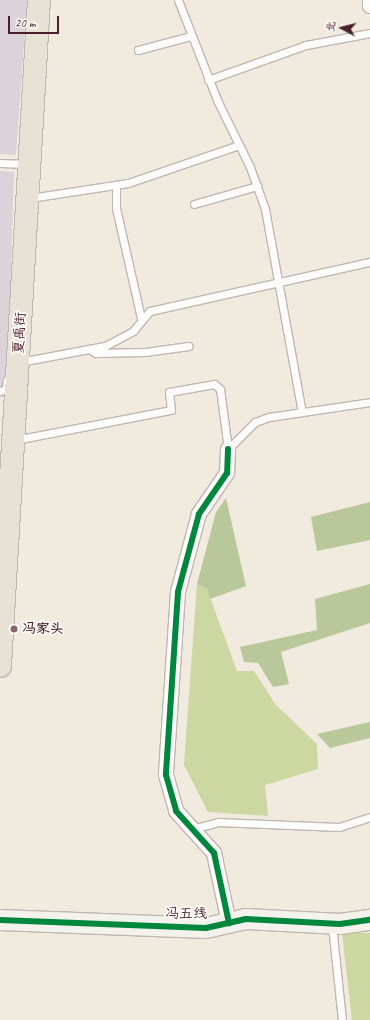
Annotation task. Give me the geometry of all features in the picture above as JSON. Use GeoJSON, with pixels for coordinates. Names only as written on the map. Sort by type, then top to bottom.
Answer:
{"type":"FeatureCollection","features":[{"type":"Feature","properties":{"kind":"main road","name":"夏禹街"},"geometry":{"type":"LineString","coordinates":[[0,666],[3,565],[18,362],[39,0]]}},
{"type":"Feature","properties":{"kind":"street"},"geometry":{"type":"LineString","coordinates":[[370,0],[370,6]]}},
{"type":"Feature","properties":{"kind":"street"},"geometry":{"type":"LineString","coordinates":[[228,449],[227,473],[199,514],[178,592],[166,775],[176,811],[214,853],[229,923]]}},
{"type":"Feature","properties":{"kind":"street","name":"冯五线"},"geometry":{"type":"LineString","coordinates":[[0,920],[206,928],[246,919],[332,923],[370,920]]}},
{"type":"Feature","properties":{"kind":"lane"},"geometry":{"type":"LineString","coordinates":[[178,0],[208,80],[239,144],[265,209],[302,412]]}},
{"type":"Feature","properties":{"kind":"lane"},"geometry":{"type":"LineString","coordinates":[[208,80],[306,45],[370,33]]}},
{"type":"Feature","properties":{"kind":"lane"},"geometry":{"type":"LineString","coordinates":[[138,50],[191,36]]}},
{"type":"Feature","properties":{"kind":"lane"},"geometry":{"type":"LineString","coordinates":[[28,198],[116,185],[239,144]]}},
{"type":"Feature","properties":{"kind":"lane"},"geometry":{"type":"LineString","coordinates":[[0,162],[30,164]]}},
{"type":"Feature","properties":{"kind":"lane"},"geometry":{"type":"LineString","coordinates":[[116,185],[116,208],[142,318]]}},
{"type":"Feature","properties":{"kind":"lane"},"geometry":{"type":"LineString","coordinates":[[194,204],[257,186]]}},
{"type":"Feature","properties":{"kind":"lane"},"geometry":{"type":"LineString","coordinates":[[0,391],[6,389],[9,366],[18,362],[89,349],[121,338],[133,330],[142,318],[150,311],[370,262]]}},
{"type":"Feature","properties":{"kind":"lane"},"geometry":{"type":"LineString","coordinates":[[89,349],[96,352],[145,352],[189,346]]}},
{"type":"Feature","properties":{"kind":"lane"},"geometry":{"type":"LineString","coordinates":[[13,440],[171,410],[169,392],[214,384],[220,389],[228,449]]}},
{"type":"Feature","properties":{"kind":"lane"},"geometry":{"type":"LineString","coordinates":[[228,449],[256,422],[302,412],[370,402]]}},
{"type":"Feature","properties":{"kind":"lane"},"geometry":{"type":"LineString","coordinates":[[192,829],[218,822],[339,827],[370,816]]}},
{"type":"Feature","properties":{"kind":"lane"},"geometry":{"type":"LineString","coordinates":[[332,923],[342,1020]]}},
{"type":"Feature","properties":{"kind":"shaded area"},"geometry":{"type":"Polygon","coordinates":[[[0,0],[27,0],[16,155],[0,154],[0,0]]]}},
{"type":"Feature","properties":{"kind":"shaded area"},"geometry":{"type":"Polygon","coordinates":[[[0,171],[14,172],[7,397],[0,397],[0,171]]]}},
{"type":"Feature","properties":{"kind":"green space"},"geometry":{"type":"Polygon","coordinates":[[[226,498],[246,586],[210,599],[207,589],[197,584],[216,512],[226,498]]]}},
{"type":"Feature","properties":{"kind":"green space"},"geometry":{"type":"Polygon","coordinates":[[[370,502],[370,540],[317,551],[311,517],[370,502]]]}},
{"type":"Feature","properties":{"kind":"green space"},"geometry":{"type":"Polygon","coordinates":[[[197,584],[207,589],[237,671],[254,671],[276,705],[317,744],[318,769],[265,785],[268,816],[208,812],[184,765],[197,584]]]}},
{"type":"Feature","properties":{"kind":"green space"},"geometry":{"type":"Polygon","coordinates":[[[370,584],[370,623],[281,652],[289,684],[273,687],[258,663],[244,662],[240,647],[317,630],[315,599],[370,584]]]}},
{"type":"Feature","properties":{"kind":"green space"},"geometry":{"type":"Polygon","coordinates":[[[370,722],[370,738],[330,748],[317,734],[370,722]]]}},
{"type":"Feature","properties":{"kind":"green space"},"geometry":{"type":"Polygon","coordinates":[[[342,933],[370,933],[370,1020],[352,1020],[342,933]]]}},
{"type":"Feature","properties":{"kind":"cycle path"},"geometry":{"type":"LineString","coordinates":[[228,449],[227,473],[199,514],[178,592],[166,775],[176,811],[214,853],[229,923]]}},
{"type":"Feature","properties":{"kind":"cycle path"},"geometry":{"type":"LineString","coordinates":[[0,920],[206,928],[246,919],[340,924],[370,920]]}},
{"type":"Feature","properties":{"kind":"place","name":"冯家头"},"geometry":{"type":"Point","coordinates":[14,629]}}]}
